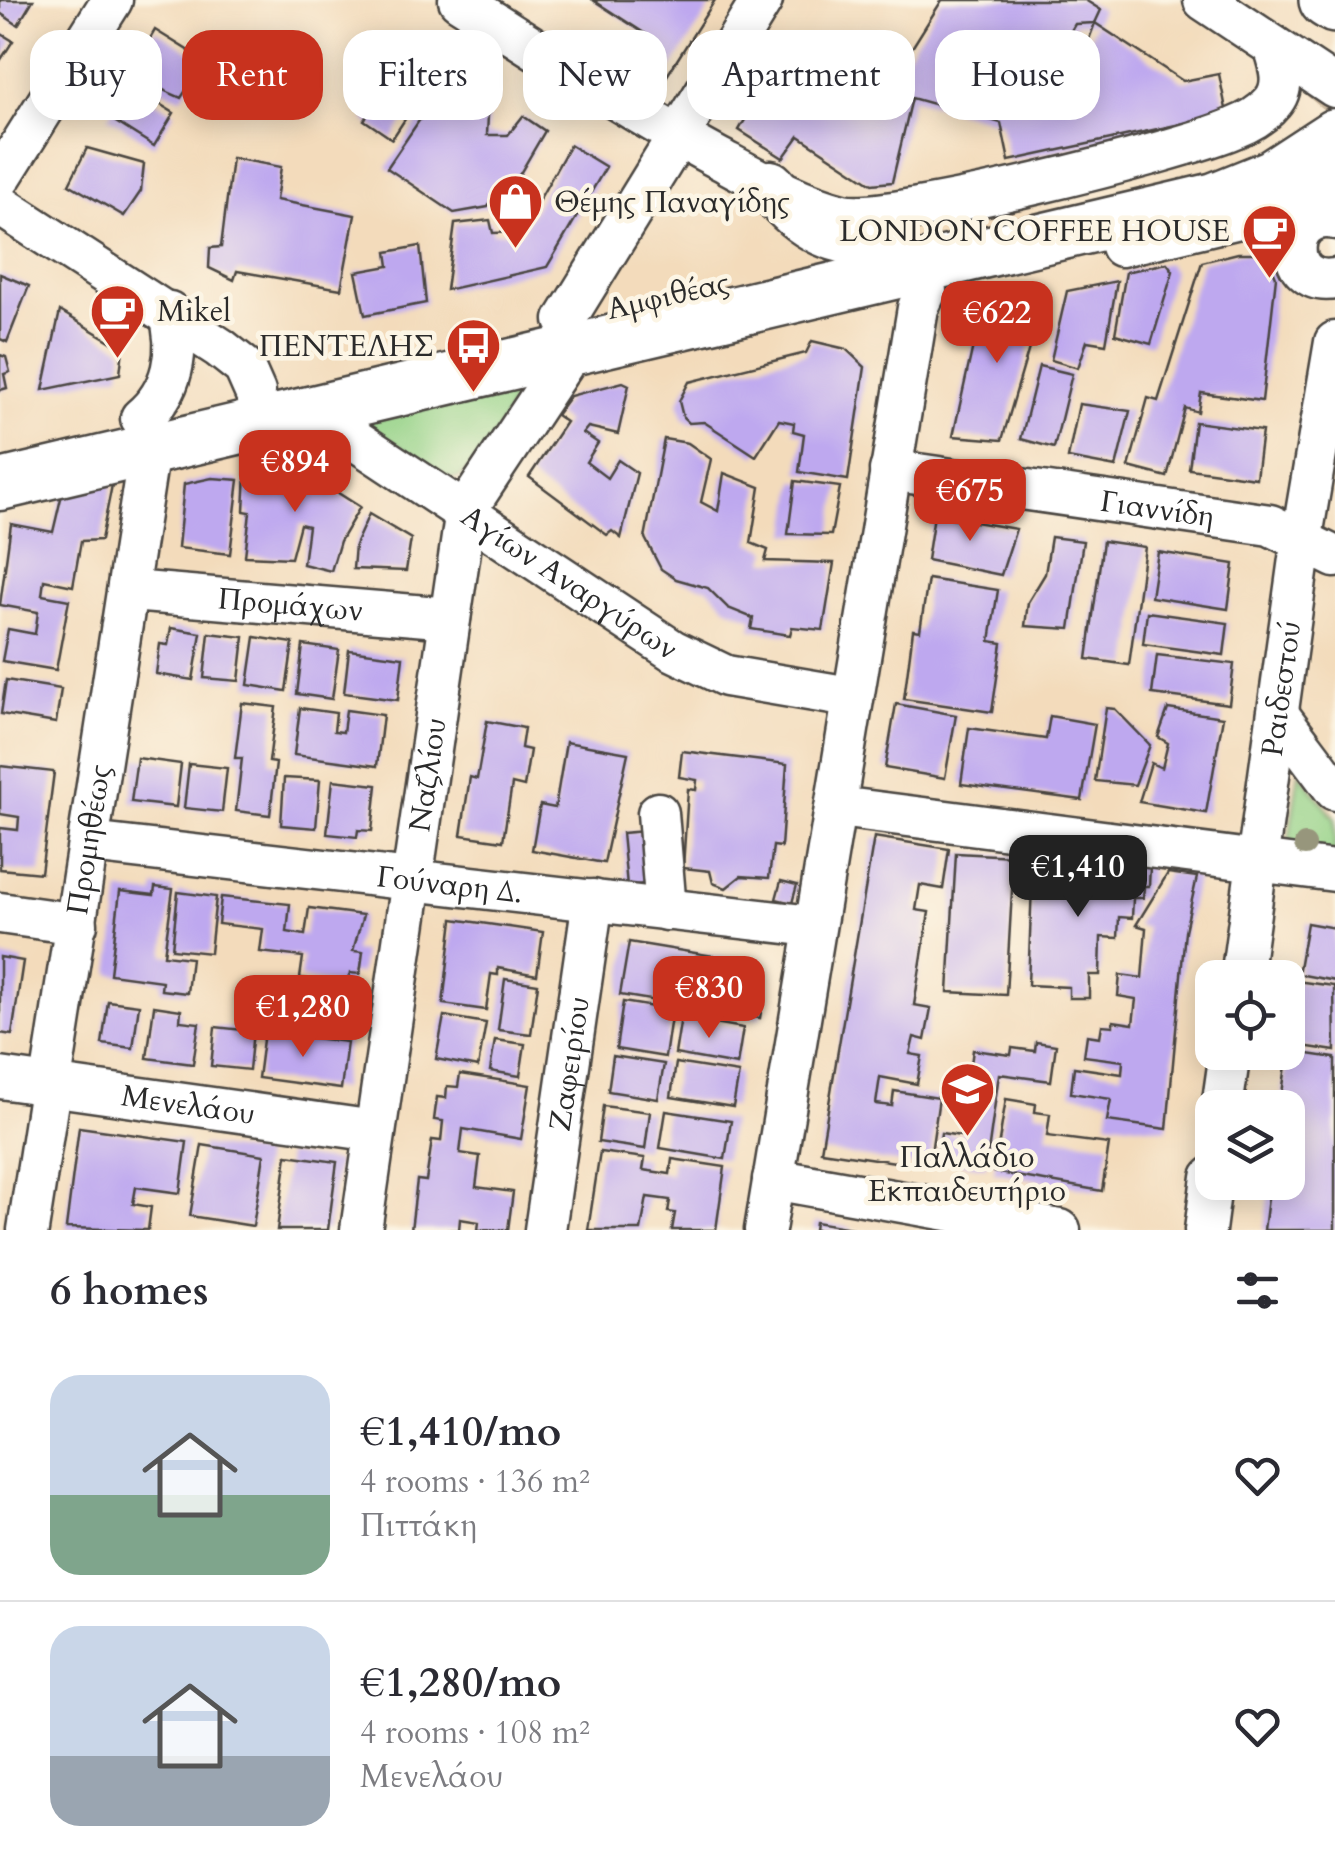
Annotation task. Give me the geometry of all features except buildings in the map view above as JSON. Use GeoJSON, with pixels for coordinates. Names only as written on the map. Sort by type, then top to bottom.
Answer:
{"type":"FeatureCollection","features":[{"type":"Feature","properties":{"kind":"highway"},"geometry":{"type":"LineString","coordinates":[[1328,0],[1335,5]]}},
{"type":"Feature","properties":{"kind":"main road","name":"Αμφιθέας"},"geometry":{"type":"LineString","coordinates":[[0,451],[312,412],[891,244],[1208,170],[1274,146],[1332,111]]}},
{"type":"Feature","properties":{"kind":"main road","name":"Αμφιθέας"},"geometry":{"type":"LineString","coordinates":[[0,485],[256,392],[568,336],[696,322],[1215,198],[1272,175],[1332,111]]}},
{"type":"Feature","properties":{"kind":"main road"},"geometry":{"type":"LineString","coordinates":[[770,186],[796,216],[818,230],[837,238],[891,244]]}},
{"type":"Feature","properties":{"kind":"street"},"geometry":{"type":"LineString","coordinates":[[0,178],[112,0]]}},
{"type":"Feature","properties":{"kind":"street"},"geometry":{"type":"LineString","coordinates":[[459,0],[676,135],[770,186],[845,214],[890,214],[1234,128],[1272,104],[1281,83],[1273,46]]}},
{"type":"Feature","properties":{"kind":"street","name":"Ναζλίου"},"geometry":{"type":"LineString","coordinates":[[361,1230],[466,510],[568,336],[676,135],[762,0]]}},
{"type":"Feature","properties":{"kind":"street"},"geometry":{"type":"LineString","coordinates":[[1204,0],[1273,46],[1332,111]]}},
{"type":"Feature","properties":{"kind":"street","name":"Αμφιθέας"},"geometry":{"type":"LineString","coordinates":[[696,322],[769,321],[926,291],[1258,212],[1335,177]]}},
{"type":"Feature","properties":{"kind":"street"},"geometry":{"type":"LineString","coordinates":[[0,205],[169,312],[244,367],[256,392]]}},
{"type":"Feature","properties":{"kind":"street"},"geometry":{"type":"LineString","coordinates":[[1258,212],[1279,212],[1319,223]]}},
{"type":"Feature","properties":{"kind":"street"},"geometry":{"type":"LineString","coordinates":[[1319,223],[1294,243],[1298,266],[1317,280],[1335,279]]}},
{"type":"Feature","properties":{"kind":"street"},"geometry":{"type":"LineString","coordinates":[[764,1230],[812,926],[838,808],[850,696],[918,308],[926,291]]}},
{"type":"Feature","properties":{"kind":"street"},"geometry":{"type":"LineString","coordinates":[[145,434],[171,374],[175,339],[169,312]]}},
{"type":"Feature","properties":{"kind":"street","name":"Ραιδεστού"},"geometry":{"type":"LineString","coordinates":[[1243,960],[1278,714],[1319,547],[1335,342]]}},
{"type":"Feature","properties":{"kind":"street","name":"Αγίων Αναργύρων"},"geometry":{"type":"LineString","coordinates":[[312,412],[466,510],[672,650],[726,676],[850,696]]}},
{"type":"Feature","properties":{"kind":"street","name":"Προμηθέως"},"geometry":{"type":"LineString","coordinates":[[28,1230],[131,591],[145,434]]}},
{"type":"Feature","properties":{"kind":"street","name":"Γιαννίδη"},"geometry":{"type":"LineString","coordinates":[[890,470],[1270,525],[1319,547]]}},
{"type":"Feature","properties":{"kind":"street","name":"Προμάχων"},"geometry":{"type":"LineString","coordinates":[[131,591],[450,618]]}},
{"type":"Feature","properties":{"kind":"street"},"geometry":{"type":"LineString","coordinates":[[1278,714],[1335,790]]}},
{"type":"Feature","properties":{"kind":"street"},"geometry":{"type":"LineString","coordinates":[[838,808],[1335,872]]}},
{"type":"Feature","properties":{"kind":"street"},"geometry":{"type":"LineString","coordinates":[[658,813],[666,910]]}},
{"type":"Feature","properties":{"kind":"street","name":"Γούναρη Δ."},"geometry":{"type":"LineString","coordinates":[[90,842],[812,926]]}},
{"type":"Feature","properties":{"kind":"street","name":"Ζαφειρίου"},"geometry":{"type":"LineString","coordinates":[[545,1230],[593,900]]}},
{"type":"Feature","properties":{"kind":"street"},"geometry":{"type":"LineString","coordinates":[[0,912],[77,924]]}},
{"type":"Feature","properties":{"kind":"street","name":"Μενελάου"},"geometry":{"type":"LineString","coordinates":[[0,1078],[375,1131]]}},
{"type":"Feature","properties":{"kind":"street"},"geometry":{"type":"LineString","coordinates":[[773,1179],[1060,1230]]}},
{"type":"Feature","properties":{"kind":"street"},"geometry":{"type":"LineString","coordinates":[[1205,1230],[1209,1200]]}},
{"type":"Feature","properties":{"kind":"green space"},"geometry":{"type":"Polygon","coordinates":[[[515,384],[510,406],[495,435],[458,478],[448,478],[368,427],[368,421],[515,384]]]}},
{"type":"Feature","properties":{"kind":"green space"},"geometry":{"type":"Polygon","coordinates":[[[1299,772],[1335,819],[1335,861],[1287,853],[1299,772]]]}},
{"type":"Feature","properties":{"kind":"tunnel"},"geometry":{"type":"LineString","coordinates":[[1325,111],[1335,99]]}},
{"type":"Feature","properties":{"kind":"place","name":"Θέμης Παναγίδης"},"geometry":{"type":"Point","coordinates":[515,251]}},
{"type":"Feature","properties":{"kind":"place","name":"LONDON COFFEE HOUSE"},"geometry":{"type":"Point","coordinates":[1269,280]}},
{"type":"Feature","properties":{"kind":"place","name":"Mikel"},"geometry":{"type":"Point","coordinates":[118,360]}},
{"type":"Feature","properties":{"kind":"place","name":"ΠΕΝΤΕΛΗΣ"},"geometry":{"type":"Point","coordinates":[473,395]}},
{"type":"Feature","properties":{"kind":"place","name":"Παλλάδιο Εκπαιδευτήριο"},"geometry":{"type":"Point","coordinates":[967,1138]}}]}
